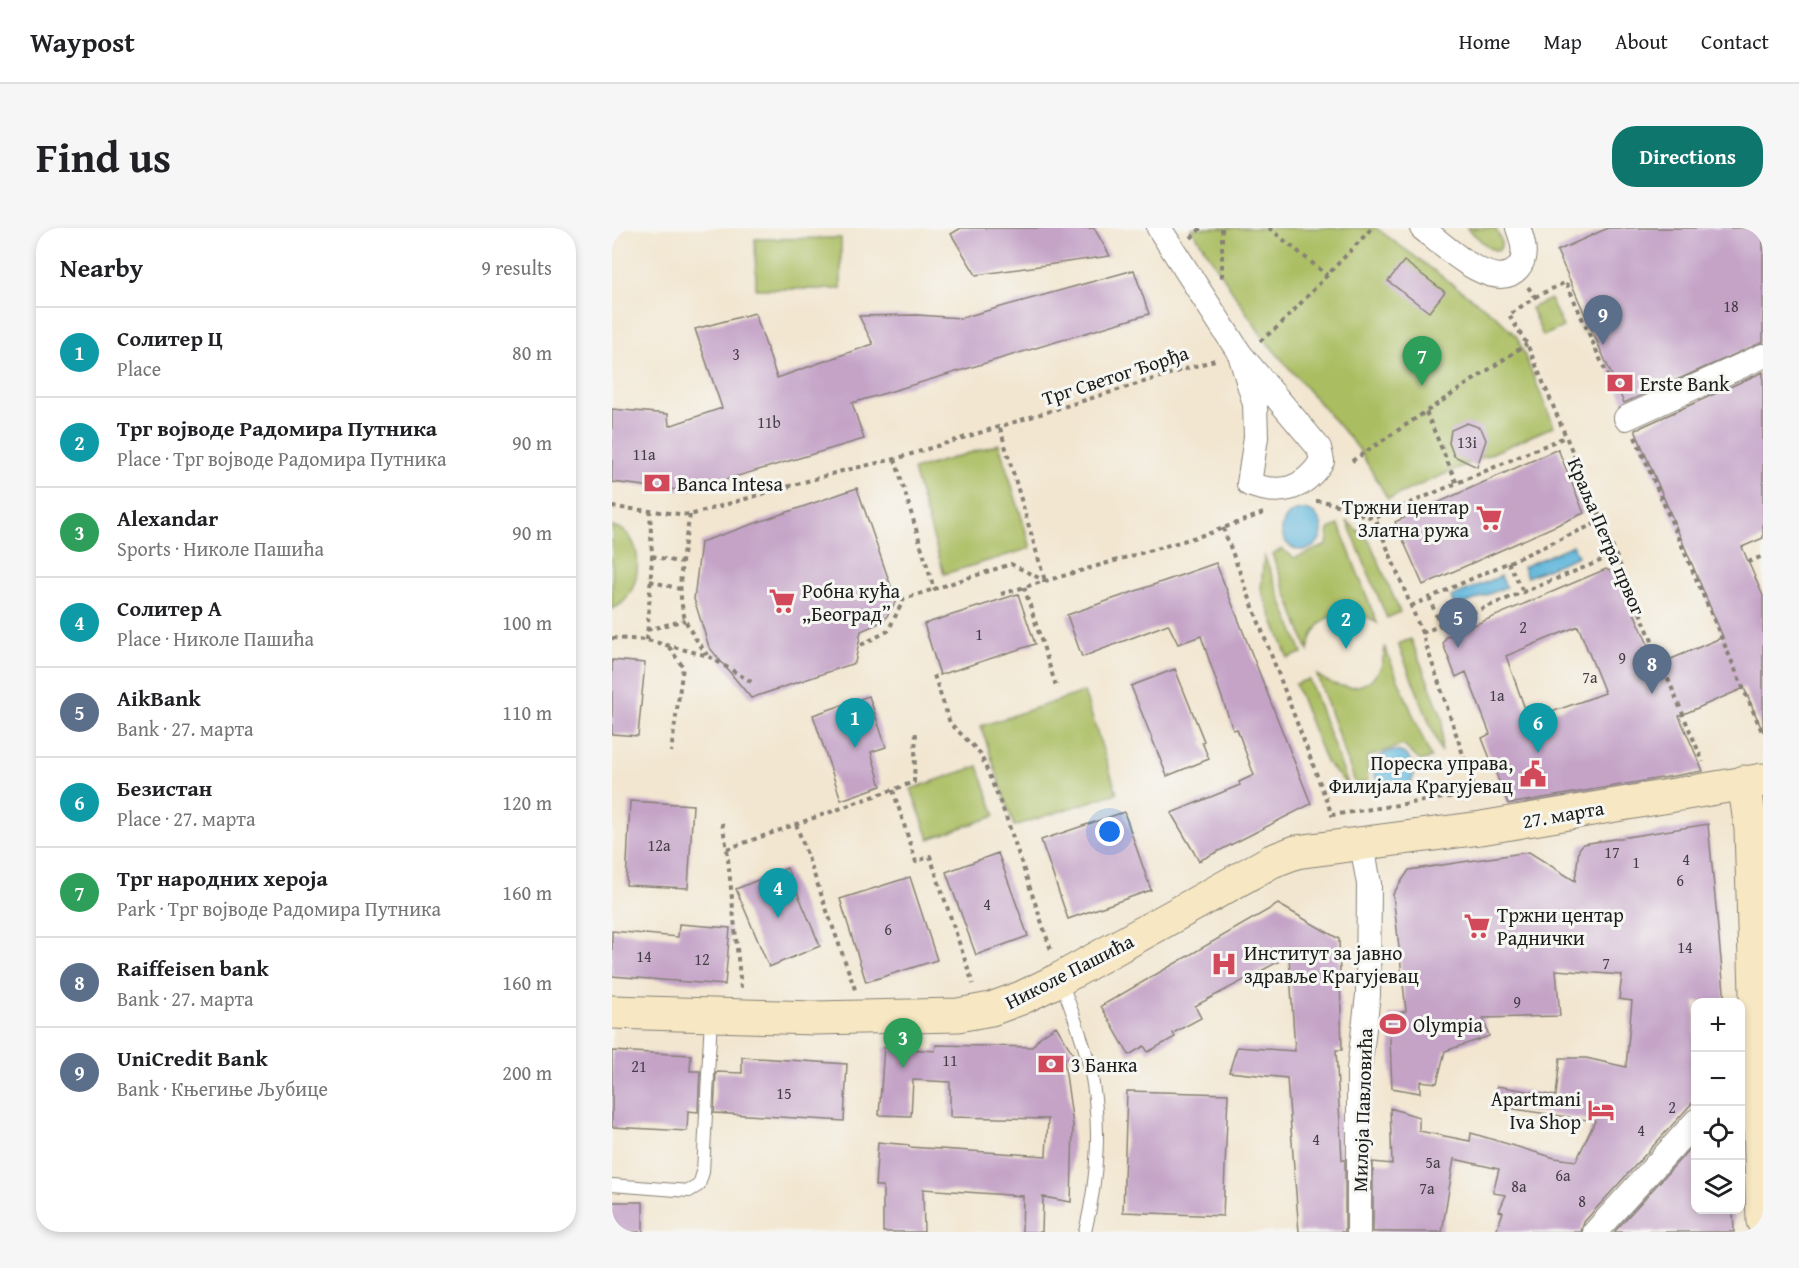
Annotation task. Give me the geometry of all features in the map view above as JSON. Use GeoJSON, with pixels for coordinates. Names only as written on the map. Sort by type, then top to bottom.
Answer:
{"type":"FeatureCollection","features":[{"type":"Feature","properties":{"kind":"street"},"geometry":{"type":"LineString","coordinates":[[1159,228],[1240,354],[1319,448],[1322,461],[1312,476],[1283,490],[1266,491],[1249,484],[1256,437],[1255,404],[1240,354]]}},
{"type":"Feature","properties":{"kind":"street"},"geometry":{"type":"LineString","coordinates":[[1422,228],[1481,271],[1497,277],[1507,276],[1517,269],[1523,260],[1524,248],[1518,228]]}},
{"type":"Feature","properties":{"kind":"street"},"geometry":{"type":"LineString","coordinates":[[1626,418],[1763,356]]}},
{"type":"Feature","properties":{"kind":"street"},"geometry":{"type":"LineString","coordinates":[[1753,781],[1751,829],[1762,1096],[1763,1221]]}},
{"type":"Feature","properties":{"kind":"street","name":"27. марта"},"geometry":{"type":"LineString","coordinates":[[1362,844],[1481,828],[1753,781]]}},
{"type":"Feature","properties":{"kind":"street","name":"Николе Пашића"},"geometry":{"type":"LineString","coordinates":[[612,1012],[866,1018],[958,1015],[982,1011],[1021,998],[1060,979],[1272,861],[1296,852],[1362,844]]}},
{"type":"Feature","properties":{"kind":"street","name":"Милоја Павловића"},"geometry":{"type":"LineString","coordinates":[[1359,1232],[1359,1070],[1368,994],[1369,884],[1362,844]]}},
{"type":"Feature","properties":{"kind":"street"},"geometry":{"type":"LineString","coordinates":[[1595,1232],[1691,1125]]}},
{"type":"Feature","properties":{"kind":"lane"},"geometry":{"type":"LineString","coordinates":[[1060,979],[1083,1039],[1090,1066],[1094,1098],[1097,1157],[1085,1232]]}},
{"type":"Feature","properties":{"kind":"lane"},"geometry":{"type":"LineString","coordinates":[[612,1185],[689,1191],[699,1185],[703,1172],[711,1016]]}},
{"type":"Feature","properties":{"kind":"path"},"geometry":{"type":"LineString","coordinates":[[1222,228],[1222,284]]}},
{"type":"Feature","properties":{"kind":"path"},"geometry":{"type":"LineString","coordinates":[[1269,228],[1327,275]]}},
{"type":"Feature","properties":{"kind":"path"},"geometry":{"type":"LineString","coordinates":[[1240,354],[1280,325],[1372,228]]}},
{"type":"Feature","properties":{"kind":"path"},"geometry":{"type":"LineString","coordinates":[[1517,269],[1535,297]]}},
{"type":"Feature","properties":{"kind":"path","name":"Краља Петра првог"},"geometry":{"type":"LineString","coordinates":[[1708,789],[1704,776],[1705,766],[1660,667],[1527,344],[1509,315],[1535,297],[1566,282],[1763,734]]}},
{"type":"Feature","properties":{"kind":"path"},"geometry":{"type":"LineString","coordinates":[[1352,460],[1527,344]]}},
{"type":"Feature","properties":{"kind":"path","name":"Трг Светог Ђорђа"},"geometry":{"type":"LineString","coordinates":[[690,515],[843,471],[895,459],[1204,363],[1240,354]]}},
{"type":"Feature","properties":{"kind":"path"},"geometry":{"type":"LineString","coordinates":[[1426,412],[1457,484]]}},
{"type":"Feature","properties":{"kind":"path"},"geometry":{"type":"LineString","coordinates":[[1000,428],[1045,581]]}},
{"type":"Feature","properties":{"kind":"path"},"geometry":{"type":"LineString","coordinates":[[1001,594],[1223,528],[1332,815],[1476,793],[1422,633],[1375,518],[1565,437]]}},
{"type":"Feature","properties":{"kind":"path"},"geometry":{"type":"LineString","coordinates":[[895,459],[934,589]]}},
{"type":"Feature","properties":{"kind":"path"},"geometry":{"type":"LineString","coordinates":[[612,507],[690,515],[680,589],[685,621],[708,656]]}},
{"type":"Feature","properties":{"kind":"path"},"geometry":{"type":"LineString","coordinates":[[647,640],[652,556],[650,511]]}},
{"type":"Feature","properties":{"kind":"path"},"geometry":{"type":"LineString","coordinates":[[1411,606],[1601,521]]}},
{"type":"Feature","properties":{"kind":"path"},"geometry":{"type":"LineString","coordinates":[[1422,633],[1615,555]]}},
{"type":"Feature","properties":{"kind":"path"},"geometry":{"type":"LineString","coordinates":[[652,556],[682,563]]}},
{"type":"Feature","properties":{"kind":"path"},"geometry":{"type":"LineString","coordinates":[[1748,562],[1763,556]]}},
{"type":"Feature","properties":{"kind":"path"},"geometry":{"type":"LineString","coordinates":[[1508,562],[1523,592]]}},
{"type":"Feature","properties":{"kind":"path"},"geometry":{"type":"LineString","coordinates":[[861,645],[888,631],[904,599],[1011,564],[1045,581]]}},
{"type":"Feature","properties":{"kind":"path"},"geometry":{"type":"LineString","coordinates":[[650,581],[680,589]]}},
{"type":"Feature","properties":{"kind":"path"},"geometry":{"type":"LineString","coordinates":[[1024,587],[1056,686]]}},
{"type":"Feature","properties":{"kind":"path"},"geometry":{"type":"LineString","coordinates":[[1429,597],[1440,625]]}},
{"type":"Feature","properties":{"kind":"path"},"geometry":{"type":"LineString","coordinates":[[647,630],[685,621]]}},
{"type":"Feature","properties":{"kind":"path"},"geometry":{"type":"LineString","coordinates":[[612,638],[647,640],[708,656],[755,684]]}},
{"type":"Feature","properties":{"kind":"path"},"geometry":{"type":"LineString","coordinates":[[669,646],[683,667],[671,752]]}},
{"type":"Feature","properties":{"kind":"path"},"geometry":{"type":"LineString","coordinates":[[934,675],[950,723],[980,753],[1005,814],[1060,979]]}},
{"type":"Feature","properties":{"kind":"path"},"geometry":{"type":"LineString","coordinates":[[727,849],[914,782],[916,732]]}},
{"type":"Feature","properties":{"kind":"path"},"geometry":{"type":"LineString","coordinates":[[893,790],[916,862],[930,856],[982,1011]]}},
{"type":"Feature","properties":{"kind":"path"},"geometry":{"type":"LineString","coordinates":[[722,823],[727,849],[744,1016]]}},
{"type":"Feature","properties":{"kind":"path"},"geometry":{"type":"LineString","coordinates":[[796,824],[866,1018]]}},
{"type":"Feature","properties":{"kind":"green space"},"geometry":{"type":"Polygon","coordinates":[[[1191,228],[1376,228],[1496,316],[1517,337],[1554,426],[1388,499],[1358,448],[1264,339],[1191,228]]]}},
{"type":"Feature","properties":{"kind":"green space"},"geometry":{"type":"Polygon","coordinates":[[[1467,228],[1495,228],[1501,240],[1498,251],[1489,248],[1467,228]]]}},
{"type":"Feature","properties":{"kind":"green space"},"geometry":{"type":"Polygon","coordinates":[[[841,238],[841,289],[756,289],[755,239],[841,238]]]}},
{"type":"Feature","properties":{"kind":"green space"},"geometry":{"type":"Polygon","coordinates":[[[1550,299],[1563,327],[1543,336],[1531,308],[1550,299]]]}},
{"type":"Feature","properties":{"kind":"green space"},"geometry":{"type":"Polygon","coordinates":[[[999,444],[1031,548],[944,574],[913,470],[999,444]]]}},
{"type":"Feature","properties":{"kind":"green space"},"geometry":{"type":"Polygon","coordinates":[[[1347,521],[1370,542],[1400,612],[1387,618],[1347,521]]]}},
{"type":"Feature","properties":{"kind":"green space"},"geometry":{"type":"Polygon","coordinates":[[[1339,525],[1377,623],[1364,615],[1350,612],[1332,615],[1314,633],[1308,651],[1272,554],[1282,549],[1295,558],[1327,545],[1329,529],[1339,525]]]}},
{"type":"Feature","properties":{"kind":"green space"},"geometry":{"type":"Polygon","coordinates":[[[612,526],[624,531],[632,540],[638,566],[630,593],[622,603],[612,609],[612,526]]]}},
{"type":"Feature","properties":{"kind":"green space"},"geometry":{"type":"Polygon","coordinates":[[[1264,555],[1302,653],[1288,658],[1261,590],[1264,555]]]}},
{"type":"Feature","properties":{"kind":"green space"},"geometry":{"type":"Polygon","coordinates":[[[1411,639],[1443,719],[1441,752],[1398,644],[1411,639]]]}},
{"type":"Feature","properties":{"kind":"green space"},"geometry":{"type":"Polygon","coordinates":[[[1385,648],[1431,758],[1420,761],[1403,745],[1367,757],[1368,781],[1356,785],[1317,675],[1343,686],[1351,687],[1368,682],[1381,667],[1385,648]]]}},
{"type":"Feature","properties":{"kind":"green space"},"geometry":{"type":"Polygon","coordinates":[[[1309,679],[1349,787],[1326,762],[1295,684],[1309,679]]]}},
{"type":"Feature","properties":{"kind":"green space"},"geometry":{"type":"Polygon","coordinates":[[[1084,692],[1117,793],[1014,826],[981,726],[1084,692]]]}},
{"type":"Feature","properties":{"kind":"green space"},"geometry":{"type":"Polygon","coordinates":[[[978,766],[995,816],[929,839],[911,789],[978,766]]]}},
{"type":"Feature","properties":{"kind":"water"},"geometry":{"type":"Polygon","coordinates":[[[1302,510],[1316,516],[1322,530],[1316,544],[1302,550],[1288,544],[1282,530],[1288,516],[1302,510]]]}},
{"type":"Feature","properties":{"kind":"water"},"geometry":{"type":"Polygon","coordinates":[[[1573,545],[1578,556],[1527,577],[1523,567],[1573,545]]]}},
{"type":"Feature","properties":{"kind":"water"},"geometry":{"type":"Polygon","coordinates":[[[1501,576],[1506,587],[1455,608],[1451,597],[1501,576]]]}},
{"type":"Feature","properties":{"kind":"water"},"geometry":{"type":"Polygon","coordinates":[[[1394,751],[1408,757],[1414,771],[1408,785],[1394,791],[1380,785],[1374,771],[1380,757],[1394,751]]]}},
{"type":"Feature","properties":{"kind":"building"},"geometry":{"type":"Polygon","coordinates":[[[961,228],[1094,228],[1110,256],[976,275],[951,234],[961,228]]]}},
{"type":"Feature","properties":{"kind":"building"},"geometry":{"type":"Polygon","coordinates":[[[1608,228],[1763,228],[1763,342],[1624,403],[1557,251],[1608,228]]]}},
{"type":"Feature","properties":{"kind":"building"},"geometry":{"type":"Polygon","coordinates":[[[1404,261],[1445,292],[1429,312],[1388,281],[1404,261]]]}},
{"type":"Feature","properties":{"kind":"building"},"geometry":{"type":"Polygon","coordinates":[[[1134,270],[1149,314],[852,403],[864,439],[687,491],[612,482],[612,409],[668,414],[669,426],[722,408],[695,329],[755,313],[777,378],[873,344],[859,316],[917,315],[961,318],[1134,270]]]}},
{"type":"Feature","properties":{"kind":"building"},"geometry":{"type":"Polygon","coordinates":[[[1763,372],[1763,538],[1742,547],[1763,596],[1763,732],[1744,688],[1679,716],[1703,771],[1508,804],[1482,738],[1490,734],[1466,672],[1456,677],[1443,644],[1446,637],[1606,569],[1617,574],[1657,665],[1723,637],[1635,430],[1763,372]],[[1578,626],[1506,656],[1529,720],[1605,693],[1578,626]]]}},
{"type":"Feature","properties":{"kind":"building"},"geometry":{"type":"Polygon","coordinates":[[[1467,423],[1481,428],[1486,440],[1477,467],[1454,456],[1449,443],[1451,430],[1467,423]]]}},
{"type":"Feature","properties":{"kind":"building","name":"Тржни центар Златна ружа"},"geometry":{"type":"Polygon","coordinates":[[[1558,449],[1584,513],[1423,585],[1395,522],[1558,449]]]}},
{"type":"Feature","properties":{"kind":"building","name":"Робна кућа „Београд”"},"geometry":{"type":"Polygon","coordinates":[[[857,488],[896,601],[884,621],[861,631],[855,663],[751,698],[709,647],[694,599],[701,542],[857,488]]]}},
{"type":"Feature","properties":{"kind":"building"},"geometry":{"type":"Polygon","coordinates":[[[1216,563],[1311,804],[1199,861],[1171,813],[1240,785],[1239,782],[1254,775],[1237,729],[1233,730],[1201,636],[1178,644],[1168,624],[1082,657],[1067,615],[1216,563]]]}},
{"type":"Feature","properties":{"kind":"building"},"geometry":{"type":"Polygon","coordinates":[[[1018,594],[1035,644],[940,675],[924,624],[1018,594]]]}},
{"type":"Feature","properties":{"kind":"building"},"geometry":{"type":"Polygon","coordinates":[[[612,660],[645,663],[638,736],[612,734],[612,660]]]}},
{"type":"Feature","properties":{"kind":"building"},"geometry":{"type":"Polygon","coordinates":[[[1175,669],[1209,759],[1167,776],[1131,686],[1175,669]]]}},
{"type":"Feature","properties":{"kind":"building"},"geometry":{"type":"Polygon","coordinates":[[[869,696],[886,747],[871,752],[881,786],[841,800],[813,715],[869,696]]]}},
{"type":"Feature","properties":{"kind":"building"},"geometry":{"type":"Polygon","coordinates":[[[630,801],[693,805],[688,888],[626,885],[630,801]]]}},
{"type":"Feature","properties":{"kind":"building"},"geometry":{"type":"Polygon","coordinates":[[[1124,812],[1151,890],[1068,919],[1041,840],[1124,812]]]}},
{"type":"Feature","properties":{"kind":"building"},"geometry":{"type":"Polygon","coordinates":[[[1708,824],[1725,998],[1691,998],[1691,1104],[1584,1222],[1581,1232],[1496,1232],[1503,1212],[1499,1211],[1506,1195],[1493,1193],[1499,1169],[1454,1159],[1442,1232],[1373,1232],[1373,1162],[1392,1164],[1390,1108],[1419,1117],[1419,1131],[1470,1141],[1471,1133],[1555,1158],[1576,1161],[1595,1121],[1494,1106],[1497,1086],[1556,1096],[1560,1058],[1586,1058],[1626,1067],[1632,1001],[1619,999],[1622,975],[1556,970],[1560,1016],[1483,1018],[1489,1036],[1445,1051],[1437,1083],[1420,1081],[1420,1093],[1392,1088],[1389,1016],[1406,1011],[1393,894],[1409,870],[1529,852],[1575,881],[1579,849],[1583,844],[1708,824]]]}},
{"type":"Feature","properties":{"kind":"building"},"geometry":{"type":"Polygon","coordinates":[[[998,853],[1028,936],[976,955],[946,872],[998,853]]]}},
{"type":"Feature","properties":{"kind":"building"},"geometry":{"type":"Polygon","coordinates":[[[787,868],[820,946],[769,967],[736,889],[787,868]]]}},
{"type":"Feature","properties":{"kind":"building"},"geometry":{"type":"Polygon","coordinates":[[[910,877],[937,960],[866,982],[840,899],[910,877]]]}},
{"type":"Feature","properties":{"kind":"building"},"geometry":{"type":"Polygon","coordinates":[[[1278,904],[1339,939],[1342,1050],[1336,1050],[1342,1160],[1345,1160],[1345,1232],[1299,1232],[1287,1078],[1229,1072],[1237,1047],[1295,1051],[1289,956],[1195,1006],[1201,1018],[1173,1033],[1175,1037],[1148,1052],[1144,1046],[1129,1055],[1101,1006],[1278,904]]]}},
{"type":"Feature","properties":{"kind":"building"},"geometry":{"type":"Polygon","coordinates":[[[679,924],[730,928],[725,985],[612,976],[612,931],[678,937],[679,924]]]}},
{"type":"Feature","properties":{"kind":"building"},"geometry":{"type":"Polygon","coordinates":[[[1056,1026],[1073,1054],[1064,1060],[1073,1125],[1071,1202],[1043,1197],[1042,1232],[1022,1232],[1023,1196],[923,1189],[924,1232],[883,1232],[883,1186],[875,1186],[878,1142],[909,1145],[909,1147],[1046,1156],[1048,1119],[950,1117],[950,1082],[913,1080],[911,1116],[879,1115],[884,1047],[935,1051],[936,1045],[1032,1047],[1040,1037],[1056,1026]]]}},
{"type":"Feature","properties":{"kind":"building"},"geometry":{"type":"Polygon","coordinates":[[[612,1051],[691,1055],[690,1071],[700,1071],[698,1112],[688,1111],[687,1131],[612,1127],[612,1051]]]}},
{"type":"Feature","properties":{"kind":"building"},"geometry":{"type":"Polygon","coordinates":[[[742,1057],[847,1064],[844,1121],[714,1113],[716,1072],[742,1073],[742,1057]]]}},
{"type":"Feature","properties":{"kind":"building"},"geometry":{"type":"Polygon","coordinates":[[[1127,1091],[1228,1094],[1223,1216],[1123,1212],[1127,1091]]]}},
{"type":"Feature","properties":{"kind":"building"},"geometry":{"type":"Polygon","coordinates":[[[1691,1147],[1691,1214],[1733,1214],[1734,1232],[1614,1232],[1691,1147]]]}},
{"type":"Feature","properties":{"kind":"building"},"geometry":{"type":"Polygon","coordinates":[[[612,1202],[643,1202],[643,1232],[612,1232],[612,1202]]]}},
{"type":"Feature","properties":{"kind":"place","name":"UniCredit Bank"},"geometry":{"type":"Point","coordinates":[1603,345]}},
{"type":"Feature","properties":{"kind":"place","name":"Erste Bank"},"geometry":{"type":"Point","coordinates":[1620,383]}},
{"type":"Feature","properties":{"kind":"place","name":"Трг народних хероја"},"geometry":{"type":"Point","coordinates":[1422,386]}},
{"type":"Feature","properties":{"kind":"place","name":"Banca Intesa"},"geometry":{"type":"Point","coordinates":[657,483]}},
{"type":"Feature","properties":{"kind":"place","name":"Тржни центар Златна ружа"},"geometry":{"type":"Point","coordinates":[1489,518]}},
{"type":"Feature","properties":{"kind":"place","name":"Робна кућа „Београд”"},"geometry":{"type":"Point","coordinates":[782,601]}},
{"type":"Feature","properties":{"kind":"place","name":"AikBank"},"geometry":{"type":"Point","coordinates":[1458,648]}},
{"type":"Feature","properties":{"kind":"place","name":"Трг војводе Радомира Путника"},"geometry":{"type":"Point","coordinates":[1346,649]}},
{"type":"Feature","properties":{"kind":"place","name":"Raiffeisen bank"},"geometry":{"type":"Point","coordinates":[1652,694]}},
{"type":"Feature","properties":{"kind":"place","name":"Солитер Ц"},"geometry":{"type":"Point","coordinates":[855,748]}},
{"type":"Feature","properties":{"kind":"place","name":"Безистан"},"geometry":{"type":"Point","coordinates":[1538,753]}},
{"type":"Feature","properties":{"kind":"place","name":"Пореска управа, Филијала Крагујевац"},"geometry":{"type":"Point","coordinates":[1533,774]}},
{"type":"Feature","properties":{"kind":"place","name":"Солитер А"},"geometry":{"type":"Point","coordinates":[778,918]}},
{"type":"Feature","properties":{"kind":"place","name":"Тржни центар Раднички"},"geometry":{"type":"Point","coordinates":[1477,926]}},
{"type":"Feature","properties":{"kind":"place","name":"Институт за јавно здравље Крагујевац"},"geometry":{"type":"Point","coordinates":[1224,964]}},
{"type":"Feature","properties":{"kind":"place","name":"Olympia"},"geometry":{"type":"Point","coordinates":[1393,1024]}},
{"type":"Feature","properties":{"kind":"place","name":"3 Банка"},"geometry":{"type":"Point","coordinates":[1051,1064]}},
{"type":"Feature","properties":{"kind":"place","name":"Alexandar"},"geometry":{"type":"Point","coordinates":[903,1068]}},
{"type":"Feature","properties":{"kind":"place","name":"Apartmani Iva Shop"},"geometry":{"type":"Point","coordinates":[1601,1110]}}]}
